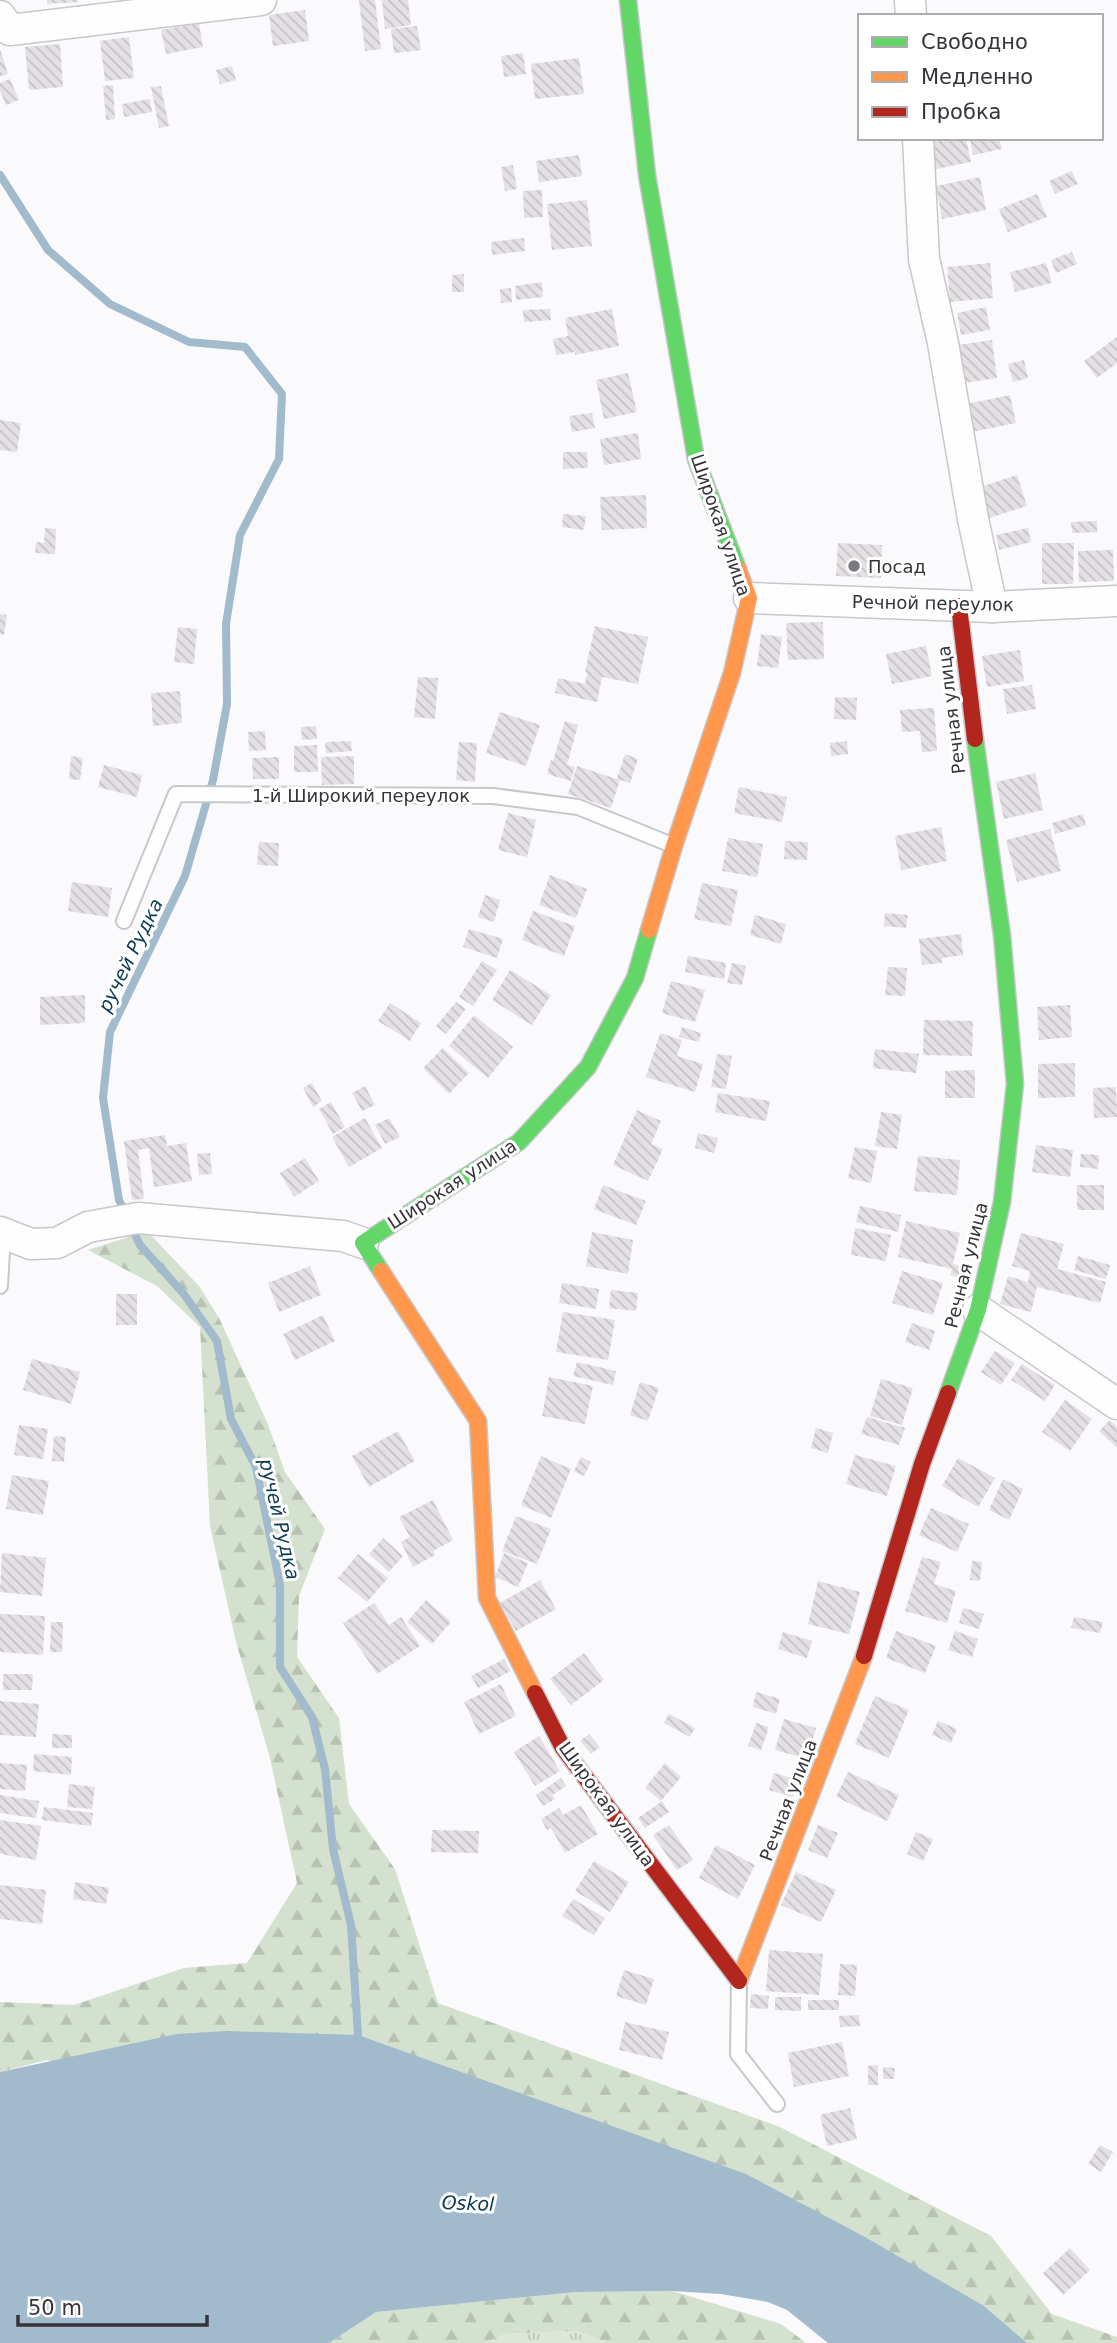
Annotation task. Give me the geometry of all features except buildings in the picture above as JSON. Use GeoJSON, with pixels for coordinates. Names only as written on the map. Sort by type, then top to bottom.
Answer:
{"type":"FeatureCollection","features":[{"type":"Feature","properties":{"kind":"street"},"geometry":{"type":"LineString","coordinates":[[0,16],[10,30],[261,0]]}},
{"type":"Feature","properties":{"kind":"street","name":"Широкая улица"},"geometry":{"type":"LineString","coordinates":[[628,0],[647,175],[696,460],[749,598],[732,673],[674,846],[635,978],[588,1066],[519,1142],[363,1243],[478,1421],[487,1598],[564,1748],[739,1981]]}},
{"type":"Feature","properties":{"kind":"street"},"geometry":{"type":"LineString","coordinates":[[918,140],[924,259],[943,343],[973,519],[992,607]]}},
{"type":"Feature","properties":{"kind":"street","name":"Речной переулок"},"geometry":{"type":"LineString","coordinates":[[749,598],[992,607],[1117,601]]}},
{"type":"Feature","properties":{"kind":"street","name":"Речная улица"},"geometry":{"type":"LineString","coordinates":[[739,1981],[866,1651],[922,1464],[978,1310],[1002,1202],[1015,1084],[1002,935],[982,803],[959,606]]}},
{"type":"Feature","properties":{"kind":"street"},"geometry":{"type":"LineString","coordinates":[[1,1232],[31,1244],[57,1243],[88,1227],[128,1220],[343,1236],[363,1243]]}},
{"type":"Feature","properties":{"kind":"street"},"geometry":{"type":"LineString","coordinates":[[978,1310],[1117,1404]]}},
{"type":"Feature","properties":{"kind":"lane","name":"1-й Широкий переулок"},"geometry":{"type":"LineString","coordinates":[[124,921],[176,794],[493,796],[578,807],[674,846]]}},
{"type":"Feature","properties":{"kind":"lane"},"geometry":{"type":"LineString","coordinates":[[0,1286],[1,1232]]}},
{"type":"Feature","properties":{"kind":"lane"},"geometry":{"type":"LineString","coordinates":[[739,1981],[738,2054],[777,2104]]}},
{"type":"Feature","properties":{"kind":"green space"},"geometry":{"type":"Polygon","coordinates":[[[147,1231],[199,1286],[219,1318],[267,1422],[285,1472],[325,1529],[299,1596],[297,1657],[339,1718],[349,1804],[395,1869],[438,2003],[780,2127],[991,2236],[1052,2314],[1117,2337],[1117,2343],[1027,2343],[984,2306],[47,2060],[0,2072],[0,2002],[74,2005],[184,1968],[247,1963],[297,1883],[270,1758],[236,1642],[210,1526],[200,1327],[157,1286],[88,1250],[147,1231]]]}},
{"type":"Feature","properties":{"kind":"green space"},"geometry":{"type":"Polygon","coordinates":[[[672,2291],[781,2324],[806,2343],[609,2343],[576,2331],[505,2334],[485,2343],[329,2343],[376,2312],[576,2292],[672,2291]]]}},
{"type":"Feature","properties":{"kind":"green space"},"geometry":{"type":"Polygon","coordinates":[[[576,2331],[609,2343],[485,2343],[505,2334],[576,2331]]]}},
{"type":"Feature","properties":{"kind":"water","name":"Oskol"},"geometry":{"type":"Polygon","coordinates":[[[227,2031],[358,2035],[746,2174],[865,2237],[984,2306],[1027,2343],[828,2343],[787,2310],[768,2302],[721,2294],[672,2291],[576,2292],[376,2312],[329,2343],[0,2343],[0,2072],[177,2034],[227,2031]]]}},
{"type":"Feature","properties":{"kind":"waterway","name":"ручей Рудка"},"geometry":{"type":"LineString","coordinates":[[0,175],[48,250],[110,304],[189,342],[245,347],[282,394],[279,459],[240,535],[226,624],[227,704],[213,780],[185,876],[110,1032],[103,1098],[119,1200],[126,1215]]}},
{"type":"Feature","properties":{"kind":"waterway","name":"ручей Рудка"},"geometry":{"type":"LineString","coordinates":[[131,1226],[140,1245],[183,1293],[217,1341],[231,1419],[256,1467],[280,1585],[280,1667],[312,1717],[325,1769],[333,1849],[351,1925],[358,2035]]}},
{"type":"Feature","properties":{"kind":"traffic: fast"},"geometry":{"type":"LineString","coordinates":[[628,0],[647,175],[696,459],[738,569]]}},
{"type":"Feature","properties":{"kind":"traffic: fast"},"geometry":{"type":"LineString","coordinates":[[948,1393],[978,1310],[1002,1202],[1015,1084],[1002,935],[975,739]]}},
{"type":"Feature","properties":{"kind":"traffic: fast"},"geometry":{"type":"LineString","coordinates":[[381,1271],[363,1243],[519,1142],[588,1067],[635,978],[649,930]]}},
{"type":"Feature","properties":{"kind":"traffic: slow"},"geometry":{"type":"LineString","coordinates":[[649,930],[732,673],[749,598],[738,569]]}},
{"type":"Feature","properties":{"kind":"traffic: slow"},"geometry":{"type":"LineString","coordinates":[[381,1271],[478,1421],[487,1598],[535,1693]]}},
{"type":"Feature","properties":{"kind":"traffic: slow"},"geometry":{"type":"LineString","coordinates":[[739,1981],[864,1656]]}},
{"type":"Feature","properties":{"kind":"traffic: jam"},"geometry":{"type":"LineString","coordinates":[[959,606],[975,739]]}},
{"type":"Feature","properties":{"kind":"traffic: jam"},"geometry":{"type":"LineString","coordinates":[[864,1656],[922,1464],[948,1393]]}},
{"type":"Feature","properties":{"kind":"traffic: jam"},"geometry":{"type":"LineString","coordinates":[[535,1693],[563,1748],[739,1981]]}},
{"type":"Feature","properties":{"kind":"place","name":"Посад"},"geometry":{"type":"Point","coordinates":[854,566]}}]}
